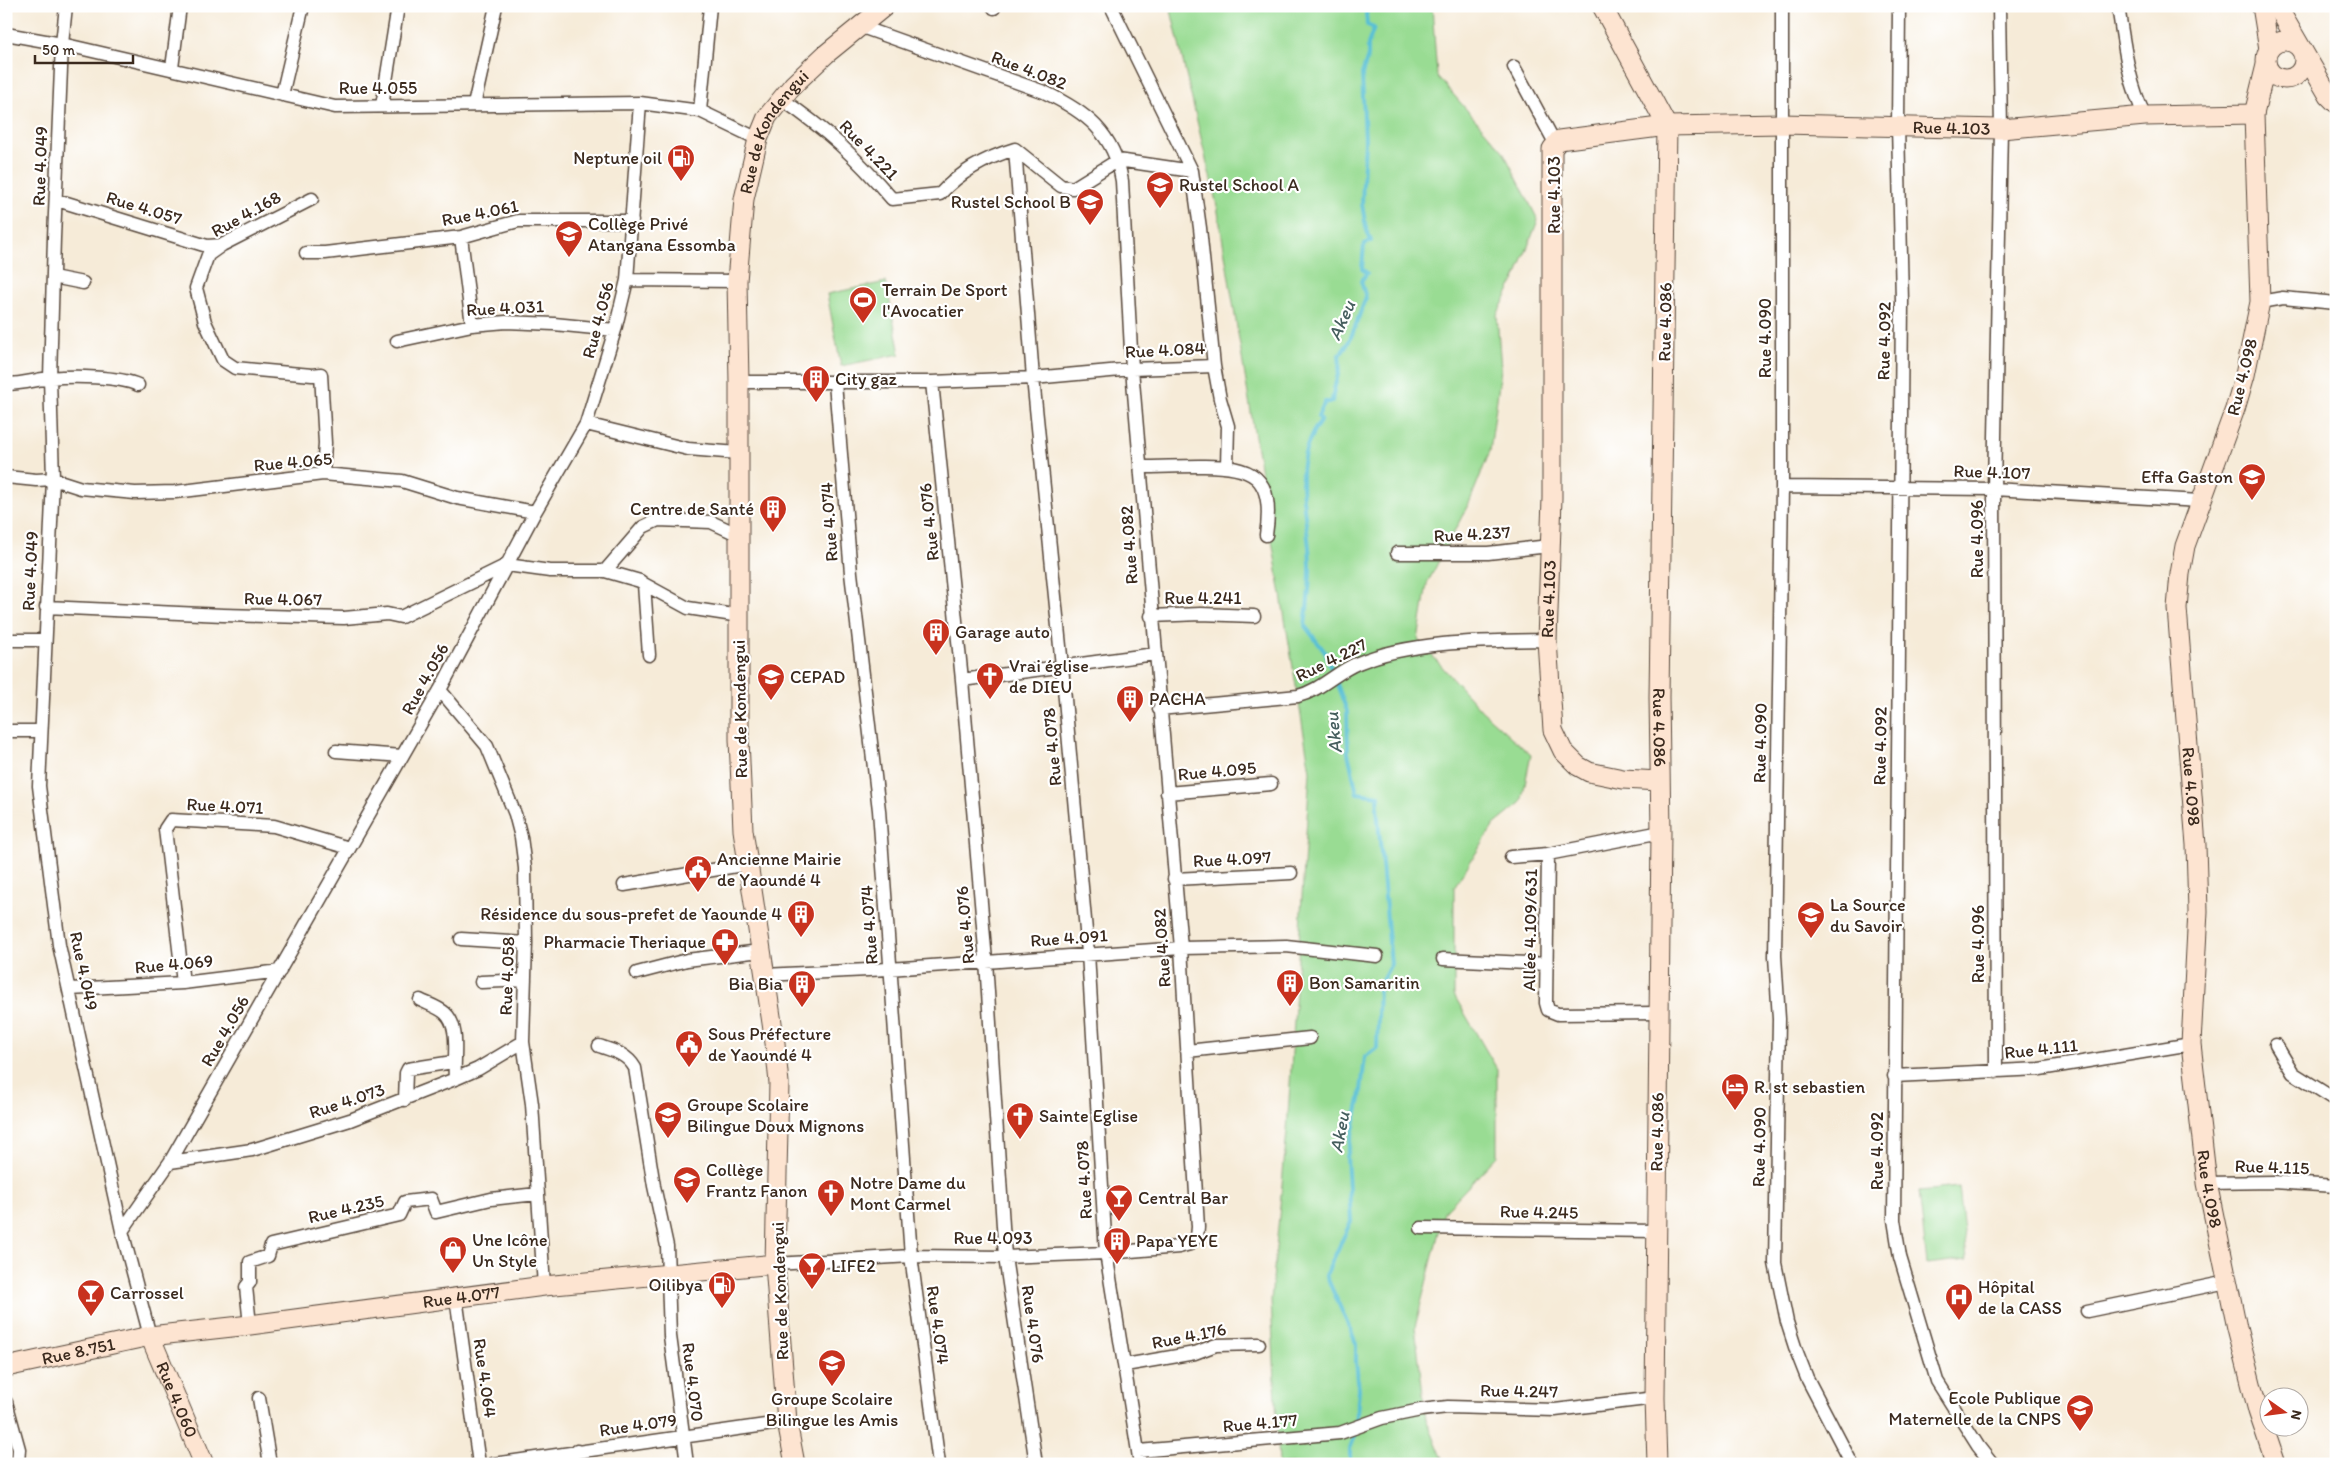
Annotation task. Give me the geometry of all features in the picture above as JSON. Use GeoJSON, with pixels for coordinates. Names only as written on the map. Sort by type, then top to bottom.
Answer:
{"type":"FeatureCollection","features":[{"type":"Feature","properties":{"kind":"main road","name":"Rue de Kondengui"},"geometry":{"type":"LineString","coordinates":[[795,1464],[787,1422],[775,1264],[778,1083],[775,1043],[743,830],[739,739],[739,382],[737,281],[744,199],[758,139],[767,117],[780,98],[858,26],[885,6]]}},
{"type":"Feature","properties":{"kind":"main road","name":"Rue 4.086"},"geometry":{"type":"LineString","coordinates":[[1602,6],[1667,126],[1659,781],[1661,832],[1655,1398],[1657,1464]]}},
{"type":"Feature","properties":{"kind":"main road"},"geometry":{"type":"LineString","coordinates":[[2262,6],[2275,67],[2332,100]]}},
{"type":"Feature","properties":{"kind":"main road"},"geometry":{"type":"LineString","coordinates":[[2277,6],[2300,49],[2332,100]]}},
{"type":"Feature","properties":{"kind":"main road"},"geometry":{"type":"LineString","coordinates":[[2255,113],[2275,67],[2279,41],[2285,40],[2296,44],[2300,49],[2304,62],[2298,73],[2275,67]]}},
{"type":"Feature","properties":{"kind":"main road","name":"Rue 4.103"},"geometry":{"type":"LineString","coordinates":[[1659,781],[1599,775],[1578,766],[1563,751],[1554,730],[1547,640],[1552,498],[1552,149],[1555,143],[1559,140],[1667,126],[1782,124],[2001,128],[2145,116],[2255,113]]}},
{"type":"Feature","properties":{"kind":"main road","name":"Rue 4.098"},"geometry":{"type":"LineString","coordinates":[[2255,113],[2260,302],[2246,375],[2185,546],[2177,608],[2196,845],[2198,912],[2191,1044],[2207,1183],[2227,1282],[2258,1411],[2276,1464]]}},
{"type":"Feature","properties":{"kind":"main road","name":"Rue 4.077"},"geometry":{"type":"LineString","coordinates":[[150,1336],[250,1325],[544,1286],[775,1264]]}},
{"type":"Feature","properties":{"kind":"main road","name":"Rue 8.751"},"geometry":{"type":"LineString","coordinates":[[6,1368],[150,1336]]}},
{"type":"Feature","properties":{"kind":"main road","name":"Rue 4.060"},"geometry":{"type":"LineString","coordinates":[[150,1336],[204,1464]]}},
{"type":"Feature","properties":{"kind":"street","name":"Rue 4.049"},"geometry":{"type":"LineString","coordinates":[[66,6],[62,44],[53,277],[50,378],[53,479],[44,640],[39,786],[41,814],[59,944],[122,1231],[150,1336]]}},
{"type":"Feature","properties":{"kind":"street"},"geometry":{"type":"LineString","coordinates":[[172,68],[180,6]]}},
{"type":"Feature","properties":{"kind":"street"},"geometry":{"type":"LineString","coordinates":[[282,95],[303,6]]}},
{"type":"Feature","properties":{"kind":"street"},"geometry":{"type":"LineString","coordinates":[[382,106],[398,6]]}},
{"type":"Feature","properties":{"kind":"street"},"geometry":{"type":"LineString","coordinates":[[474,105],[496,6]]}},
{"type":"Feature","properties":{"kind":"street"},"geometry":{"type":"LineString","coordinates":[[700,111],[710,6]]}},
{"type":"Feature","properties":{"kind":"street","name":"Rue 4.084"},"geometry":{"type":"LineString","coordinates":[[739,382],[932,382],[1033,378],[1132,369],[1214,366],[1200,228],[1192,171],[1111,6]]}},
{"type":"Feature","properties":{"kind":"street","name":"Rue 4.090"},"geometry":{"type":"LineString","coordinates":[[1782,6],[1782,487],[1775,956],[1779,1018],[1775,1262],[1787,1322],[1796,1350],[1807,1378],[1852,1464]]}},
{"type":"Feature","properties":{"kind":"street","name":"Rue 4.092"},"geometry":{"type":"LineString","coordinates":[[1899,6],[1898,125],[1902,301],[1894,1220],[1900,1257],[1937,1381],[1978,1446],[1992,1464]]}},
{"type":"Feature","properties":{"kind":"street","name":"Rue 4.096"},"geometry":{"type":"LineString","coordinates":[[1996,1072],[1994,489],[2001,128],[1999,6]]}},
{"type":"Feature","properties":{"kind":"street"},"geometry":{"type":"LineString","coordinates":[[2118,6],[2128,70],[2138,102],[2145,116]]}},
{"type":"Feature","properties":{"kind":"street","name":"Rue 4.082"},"geometry":{"type":"LineString","coordinates":[[858,26],[1044,92],[1070,104],[1096,125],[1109,142],[1118,160],[1122,181],[1132,369],[1151,616],[1181,948],[1198,1226]]}},
{"type":"Feature","properties":{"kind":"street","name":"Rue 4.055"},"geometry":{"type":"LineString","coordinates":[[6,34],[172,68],[335,107],[640,103],[700,111],[758,139]]}},
{"type":"Feature","properties":{"kind":"street"},"geometry":{"type":"LineString","coordinates":[[1514,67],[1555,143]]}},
{"type":"Feature","properties":{"kind":"street","name":"Rue 4.221"},"geometry":{"type":"LineString","coordinates":[[780,98],[827,131],[864,166],[892,199],[940,194],[955,178],[989,157],[1015,149]]}},
{"type":"Feature","properties":{"kind":"street","name":"Rue 4.056"},"geometry":{"type":"LineString","coordinates":[[122,1231],[170,1162],[280,971],[440,690],[535,512],[586,424],[615,330],[627,280],[640,103]]}},
{"type":"Feature","properties":{"kind":"street"},"geometry":{"type":"LineString","coordinates":[[1015,149],[1061,186],[1073,188],[1118,160],[1192,171]]}},
{"type":"Feature","properties":{"kind":"street","name":"Rue 4.078"},"geometry":{"type":"LineString","coordinates":[[1015,149],[1033,378],[1088,953],[1106,1253],[1140,1457]]}},
{"type":"Feature","properties":{"kind":"street","name":"Rue 4.168"},"geometry":{"type":"LineString","coordinates":[[312,199],[222,245],[208,256],[196,288],[205,322],[223,360],[235,368],[312,375],[321,374],[325,443],[323,474]]}},
{"type":"Feature","properties":{"kind":"street","name":"Rue 4.057"},"geometry":{"type":"LineString","coordinates":[[57,200],[208,246],[222,245]]}},
{"type":"Feature","properties":{"kind":"street","name":"Rue 4.061"},"geometry":{"type":"LineString","coordinates":[[306,253],[325,253],[461,237],[518,221],[632,221]]}},
{"type":"Feature","properties":{"kind":"street"},"geometry":{"type":"LineString","coordinates":[[461,237],[472,325]]}},
{"type":"Feature","properties":{"kind":"street"},"geometry":{"type":"LineString","coordinates":[[53,277],[83,283]]}},
{"type":"Feature","properties":{"kind":"street"},"geometry":{"type":"LineString","coordinates":[[627,280],[737,281]]}},
{"type":"Feature","properties":{"kind":"street"},"geometry":{"type":"LineString","coordinates":[[2260,302],[2283,298],[2336,303]]}},
{"type":"Feature","properties":{"kind":"street","name":"Rue 4.031"},"geometry":{"type":"LineString","coordinates":[[397,340],[472,325],[506,322],[554,324],[615,330]]}},
{"type":"Feature","properties":{"kind":"street"},"geometry":{"type":"LineString","coordinates":[[1214,366],[1220,399],[1228,426],[1227,466]]}},
{"type":"Feature","properties":{"kind":"street"},"geometry":{"type":"LineString","coordinates":[[6,384],[50,378],[110,378],[128,380],[138,385]]}},
{"type":"Feature","properties":{"kind":"street","name":"Rue 4.076"},"geometry":{"type":"LineString","coordinates":[[932,382],[962,680],[986,961],[1005,1257],[1036,1464]]}},
{"type":"Feature","properties":{"kind":"street","name":"Rue 4.074"},"geometry":{"type":"LineString","coordinates":[[835,383],[851,573],[879,810],[911,1256],[939,1464]]}},
{"type":"Feature","properties":{"kind":"street"},"geometry":{"type":"LineString","coordinates":[[586,424],[688,449],[738,453]]}},
{"type":"Feature","properties":{"kind":"street"},"geometry":{"type":"LineString","coordinates":[[1140,467],[1227,466],[1248,472],[1262,484],[1269,502],[1266,535]]}},
{"type":"Feature","properties":{"kind":"street","name":"Rue 4.065"},"geometry":{"type":"LineString","coordinates":[[6,477],[36,480],[53,479],[81,488],[135,493],[175,492],[323,474],[402,481],[450,496],[535,512]]}},
{"type":"Feature","properties":{"kind":"street","name":"Rue 4.107"},"geometry":{"type":"LineString","coordinates":[[1782,487],[1994,489],[2200,501]]}},
{"type":"Feature","properties":{"kind":"street"},"geometry":{"type":"LineString","coordinates":[[605,571],[643,527],[658,520],[711,522],[739,535]]}},
{"type":"Feature","properties":{"kind":"street","name":"Rue 4.237"},"geometry":{"type":"LineString","coordinates":[[1397,553],[1488,553],[1549,546]]}},
{"type":"Feature","properties":{"kind":"street"},"geometry":{"type":"LineString","coordinates":[[508,565],[550,571],[605,571],[640,581],[688,608],[740,616]]}},
{"type":"Feature","properties":{"kind":"street","name":"Rue 4.067"},"geometry":{"type":"LineString","coordinates":[[46,607],[344,618],[387,614],[401,617],[508,565]]}},
{"type":"Feature","properties":{"kind":"street"},"geometry":{"type":"LineString","coordinates":[[644,584],[649,654]]}},
{"type":"Feature","properties":{"kind":"street","name":"Rue 4.241"},"geometry":{"type":"LineString","coordinates":[[1151,616],[1201,614],[1254,616]]}},
{"type":"Feature","properties":{"kind":"street"},"geometry":{"type":"LineString","coordinates":[[6,640],[44,640]]}},
{"type":"Feature","properties":{"kind":"street","name":"Rue 4.227"},"geometry":{"type":"LineString","coordinates":[[1160,709],[1298,696],[1317,689],[1358,663],[1404,650],[1486,642],[1547,640]]}},
{"type":"Feature","properties":{"kind":"street"},"geometry":{"type":"LineString","coordinates":[[962,680],[1155,654]]}},
{"type":"Feature","properties":{"kind":"street","name":"Rue 4.058"},"geometry":{"type":"LineString","coordinates":[[440,690],[487,746],[515,814],[525,868],[526,943],[523,1042],[532,1104],[537,1162],[537,1194],[544,1286]]}},
{"type":"Feature","properties":{"kind":"street"},"geometry":{"type":"LineString","coordinates":[[6,731],[40,731]]}},
{"type":"Feature","properties":{"kind":"street"},"geometry":{"type":"LineString","coordinates":[[336,751],[402,756]]}},
{"type":"Feature","properties":{"kind":"street","name":"Rue 4.095"},"geometry":{"type":"LineString","coordinates":[[1167,793],[1271,784]]}},
{"type":"Feature","properties":{"kind":"street","name":"Rue 4.071"},"geometry":{"type":"LineString","coordinates":[[183,983],[165,829],[171,820],[274,826],[349,848]]}},
{"type":"Feature","properties":{"kind":"street","name":"Allée 4.109/631"},"geometry":{"type":"LineString","coordinates":[[1658,1013],[1553,1013],[1548,1010],[1546,1002],[1546,964],[1548,854],[1661,832]]}},
{"type":"Feature","properties":{"kind":"street"},"geometry":{"type":"LineString","coordinates":[[1511,857],[1548,854]]}},
{"type":"Feature","properties":{"kind":"street"},"geometry":{"type":"LineString","coordinates":[[624,884],[748,864]]}},
{"type":"Feature","properties":{"kind":"street","name":"Rue 4.097"},"geometry":{"type":"LineString","coordinates":[[1174,879],[1291,873]]}},
{"type":"Feature","properties":{"kind":"street"},"geometry":{"type":"LineString","coordinates":[[461,939],[526,943]]}},
{"type":"Feature","properties":{"kind":"street","name":"Rue 4.091"},"geometry":{"type":"LineString","coordinates":[[764,975],[889,969],[1088,953],[1181,948],[1286,946],[1377,956]]}},
{"type":"Feature","properties":{"kind":"street"},"geometry":{"type":"LineString","coordinates":[[637,973],[687,960],[760,950]]}},
{"type":"Feature","properties":{"kind":"street"},"geometry":{"type":"LineString","coordinates":[[1443,959],[1546,964]]}},
{"type":"Feature","properties":{"kind":"street","name":"Rue 4.069"},"geometry":{"type":"LineString","coordinates":[[70,989],[183,983],[280,971]]}},
{"type":"Feature","properties":{"kind":"street"},"geometry":{"type":"LineString","coordinates":[[481,982],[525,980]]}},
{"type":"Feature","properties":{"kind":"street"},"geometry":{"type":"LineString","coordinates":[[420,1000],[446,1013],[452,1023],[455,1079]]}},
{"type":"Feature","properties":{"kind":"street"},"geometry":{"type":"LineString","coordinates":[[1187,1051],[1310,1038]]}},
{"type":"Feature","properties":{"kind":"street","name":"Rue 4.073"},"geometry":{"type":"LineString","coordinates":[[170,1162],[252,1150],[405,1100],[478,1068],[523,1042]]}},
{"type":"Feature","properties":{"kind":"street","name":"Rue 4.111"},"geometry":{"type":"LineString","coordinates":[[1894,1076],[1996,1072],[2084,1063],[2191,1044]]}},
{"type":"Feature","properties":{"kind":"street","name":"Rue 4.070"},"geometry":{"type":"LineString","coordinates":[[599,1046],[623,1054],[635,1068],[654,1186],[667,1246],[670,1336],[687,1464]]}},
{"type":"Feature","properties":{"kind":"street"},"geometry":{"type":"LineString","coordinates":[[2276,1046],[2293,1073],[2336,1100]]}},
{"type":"Feature","properties":{"kind":"street"},"geometry":{"type":"LineString","coordinates":[[405,1100],[406,1073],[408,1069],[453,1062]]}},
{"type":"Feature","properties":{"kind":"street","name":"Rue 4.115"},"geometry":{"type":"LineString","coordinates":[[2207,1183],[2273,1182],[2336,1186]]}},
{"type":"Feature","properties":{"kind":"street","name":"Rue 4.235"},"geometry":{"type":"LineString","coordinates":[[250,1325],[246,1287],[250,1282],[250,1262],[268,1256],[271,1245],[399,1215],[405,1202],[431,1199],[436,1212],[491,1199],[537,1194]]}},
{"type":"Feature","properties":{"kind":"street","name":"Rue 4.093"},"geometry":{"type":"LineString","coordinates":[[775,1264],[911,1256],[1005,1257],[1106,1253],[1179,1247],[1190,1244],[1197,1237],[1198,1226]]}},
{"type":"Feature","properties":{"kind":"street","name":"Rue 4.245"},"geometry":{"type":"LineString","coordinates":[[1421,1228],[1656,1231]]}},
{"type":"Feature","properties":{"kind":"street"},"geometry":{"type":"LineString","coordinates":[[2087,1311],[2227,1282]]}},
{"type":"Feature","properties":{"kind":"street","name":"Rue 4.064"},"geometry":{"type":"LineString","coordinates":[[456,1297],[480,1464]]}},
{"type":"Feature","properties":{"kind":"street","name":"Rue 4.176"},"geometry":{"type":"LineString","coordinates":[[1125,1365],[1195,1353],[1216,1345],[1259,1344]]}},
{"type":"Feature","properties":{"kind":"street"},"geometry":{"type":"LineString","coordinates":[[259,1398],[270,1464]]}},
{"type":"Feature","properties":{"kind":"street","name":"Rue 4.247"},"geometry":{"type":"LineString","coordinates":[[1382,1418],[1448,1407],[1555,1410],[1655,1398]]}},
{"type":"Feature","properties":{"kind":"street"},"geometry":{"type":"LineString","coordinates":[[6,1402],[19,1448],[20,1462]]}},
{"type":"Feature","properties":{"kind":"street","name":"Rue 4.177"},"geometry":{"type":"LineString","coordinates":[[1140,1457],[1331,1434],[1382,1418]]}},
{"type":"Feature","properties":{"kind":"street","name":"Rue 4.079"},"geometry":{"type":"LineString","coordinates":[[494,1464],[578,1457],[682,1437],[787,1422]]}},
{"type":"Feature","properties":{"kind":"green space"},"geometry":{"type":"Polygon","coordinates":[[[1170,6],[1432,6],[1437,76],[1503,151],[1538,220],[1517,275],[1497,315],[1501,369],[1490,451],[1470,501],[1427,584],[1418,640],[1482,711],[1531,755],[1521,803],[1494,825],[1454,887],[1454,995],[1497,1069],[1497,1156],[1444,1212],[1415,1327],[1426,1419],[1445,1464],[1279,1464],[1271,1301],[1287,1131],[1310,771],[1217,206],[1170,6]]]}},
{"type":"Feature","properties":{"kind":"green space","name":"Terrain De Sport l'Avocatier"},"geometry":{"type":"Polygon","coordinates":[[[886,282],[900,354],[841,366],[827,294],[886,282]]]}},
{"type":"Feature","properties":{"kind":"green space"},"geometry":{"type":"Polygon","coordinates":[[[1959,1187],[1967,1259],[1927,1264],[1919,1191],[1959,1187]]]}},
{"type":"Feature","properties":{"kind":"waterway","name":"Akeu"},"geometry":{"type":"LineString","coordinates":[[1350,1464],[1350,1449],[1355,1436],[1359,1389],[1356,1343],[1326,1275],[1351,1221],[1347,1157],[1360,1099],[1365,1057],[1377,1048],[1379,986],[1391,964],[1377,808],[1379,796],[1357,793],[1348,753],[1347,711],[1325,652],[1305,626],[1310,569],[1302,493],[1302,475],[1304,456],[1310,438],[1321,420],[1318,416],[1325,402],[1332,402],[1340,361],[1339,355],[1348,344],[1366,298],[1361,281],[1367,273],[1362,269],[1364,244],[1371,241],[1366,228],[1362,204],[1365,141],[1362,74],[1368,56],[1368,44],[1374,28],[1367,25],[1366,13],[1371,6]]}},
{"type":"Feature","properties":{"kind":"place","name":"Neptune oil"},"geometry":{"type":"Point","coordinates":[681,182]}},
{"type":"Feature","properties":{"kind":"place","name":"Rustel School A"},"geometry":{"type":"Point","coordinates":[1160,209]}},
{"type":"Feature","properties":{"kind":"place","name":"Rustel School B"},"geometry":{"type":"Point","coordinates":[1090,226]}},
{"type":"Feature","properties":{"kind":"place","name":"Collège Privé Atangana Essomba"},"geometry":{"type":"Point","coordinates":[569,258]}},
{"type":"Feature","properties":{"kind":"place","name":"Terrain De Sport l'Avocatier"},"geometry":{"type":"Point","coordinates":[863,324]}},
{"type":"Feature","properties":{"kind":"place","name":"City gaz"},"geometry":{"type":"Point","coordinates":[816,403]}},
{"type":"Feature","properties":{"kind":"place","name":"Effa Gaston"},"geometry":{"type":"Point","coordinates":[2252,501]}},
{"type":"Feature","properties":{"kind":"place","name":"Centre de Santé"},"geometry":{"type":"Point","coordinates":[773,533]}},
{"type":"Feature","properties":{"kind":"place","name":"Garage auto"},"geometry":{"type":"Point","coordinates":[936,656]}},
{"type":"Feature","properties":{"kind":"place","name":"Vrai église de DIEU"},"geometry":{"type":"Point","coordinates":[990,700]}},
{"type":"Feature","properties":{"kind":"place","name":"CEPAD"},"geometry":{"type":"Point","coordinates":[771,701]}},
{"type":"Feature","properties":{"kind":"place","name":"PACHA"},"geometry":{"type":"Point","coordinates":[1130,723]}},
{"type":"Feature","properties":{"kind":"place","name":"Ancienne Mairie de Yaoundé 4"},"geometry":{"type":"Point","coordinates":[698,893]}},
{"type":"Feature","properties":{"kind":"place","name":"Résidence du sous-prefet de Yaounde 4"},"geometry":{"type":"Point","coordinates":[801,938]}},
{"type":"Feature","properties":{"kind":"place","name":"La Source du Savoir"},"geometry":{"type":"Point","coordinates":[1811,939]}},
{"type":"Feature","properties":{"kind":"place","name":"Pharmacie Theriaque"},"geometry":{"type":"Point","coordinates":[725,966]}},
{"type":"Feature","properties":{"kind":"place","name":"Bon Samaritin"},"geometry":{"type":"Point","coordinates":[1290,1007]}},
{"type":"Feature","properties":{"kind":"place","name":"Bia Bia"},"geometry":{"type":"Point","coordinates":[802,1008]}},
{"type":"Feature","properties":{"kind":"place","name":"Sous Préfecture de Yaoundé 4"},"geometry":{"type":"Point","coordinates":[689,1068]}},
{"type":"Feature","properties":{"kind":"place","name":"R. st sebastien"},"geometry":{"type":"Point","coordinates":[1735,1111]}},
{"type":"Feature","properties":{"kind":"place","name":"Groupe Scolaire Bilingue Doux Mignons"},"geometry":{"type":"Point","coordinates":[668,1139]}},
{"type":"Feature","properties":{"kind":"place","name":"Sainte Eglise"},"geometry":{"type":"Point","coordinates":[1020,1140]}},
{"type":"Feature","properties":{"kind":"place","name":"Collège Frantz Fanon"},"geometry":{"type":"Point","coordinates":[687,1204]}},
{"type":"Feature","properties":{"kind":"place","name":"Notre Dame du Mont Carmel"},"geometry":{"type":"Point","coordinates":[831,1217]}},
{"type":"Feature","properties":{"kind":"place","name":"Central Bar"},"geometry":{"type":"Point","coordinates":[1119,1222]}},
{"type":"Feature","properties":{"kind":"place","name":"Papa YEYE"},"geometry":{"type":"Point","coordinates":[1117,1265]}},
{"type":"Feature","properties":{"kind":"place","name":"Une Icône Un Style"},"geometry":{"type":"Point","coordinates":[453,1274]}},
{"type":"Feature","properties":{"kind":"place","name":"LIFE2"},"geometry":{"type":"Point","coordinates":[812,1290]}},
{"type":"Feature","properties":{"kind":"place","name":"Oilibya"},"geometry":{"type":"Point","coordinates":[722,1309]}},
{"type":"Feature","properties":{"kind":"place","name":"Carrossel"},"geometry":{"type":"Point","coordinates":[91,1317]}},
{"type":"Feature","properties":{"kind":"place","name":"Hôpital de la CASS"},"geometry":{"type":"Point","coordinates":[1959,1321]}},
{"type":"Feature","properties":{"kind":"place","name":"Groupe Scolaire Bilingue les Amis"},"geometry":{"type":"Point","coordinates":[832,1387]}},
{"type":"Feature","properties":{"kind":"place","name":"Ecole Publique Maternelle de la CNPS"},"geometry":{"type":"Point","coordinates":[2080,1432]}}]}
